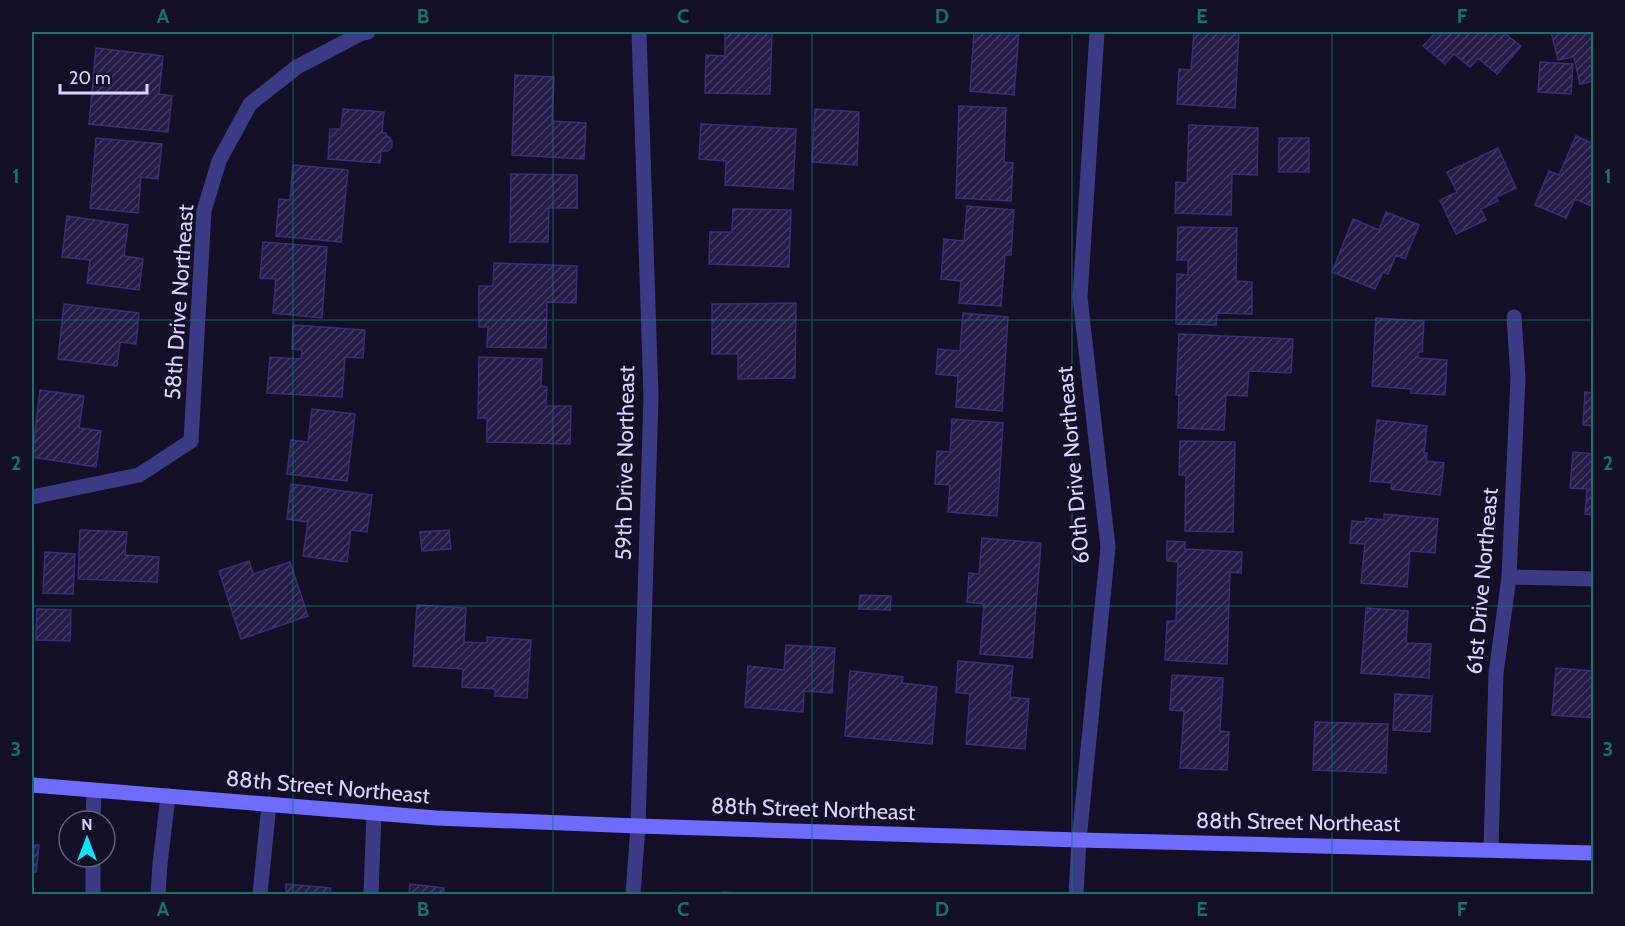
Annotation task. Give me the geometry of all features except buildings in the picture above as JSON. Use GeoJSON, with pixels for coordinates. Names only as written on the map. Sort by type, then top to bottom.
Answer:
{"type":"FeatureCollection","features":[{"type":"Feature","properties":{"kind":"main road","name":"88th Street Northeast"},"geometry":{"type":"LineString","coordinates":[[32,785],[436,818],[1079,840],[1593,853]]}},
{"type":"Feature","properties":{"kind":"street","name":"58th Drive Northeast"},"geometry":{"type":"LineString","coordinates":[[32,496],[139,475],[192,441],[204,212],[219,161],[250,104],[297,67],[368,32]]}},
{"type":"Feature","properties":{"kind":"street","name":"59th Drive Northeast"},"geometry":{"type":"LineString","coordinates":[[633,894],[638,826],[651,397],[639,32]]}},
{"type":"Feature","properties":{"kind":"street","name":"60th Drive Northeast"},"geometry":{"type":"LineString","coordinates":[[1076,894],[1079,840],[1108,548],[1080,297],[1097,32]]}},
{"type":"Feature","properties":{"kind":"street","name":"61st Drive Northeast"},"geometry":{"type":"LineString","coordinates":[[1491,849],[1496,673],[1509,577],[1518,378],[1514,317]]}},
{"type":"Feature","properties":{"kind":"street"},"geometry":{"type":"LineString","coordinates":[[1509,577],[1593,579]]}},
{"type":"Feature","properties":{"kind":"street"},"geometry":{"type":"LineString","coordinates":[[93,790],[93,809]]}},
{"type":"Feature","properties":{"kind":"street"},"geometry":{"type":"LineString","coordinates":[[158,894],[168,796]]}},
{"type":"Feature","properties":{"kind":"street"},"geometry":{"type":"LineString","coordinates":[[260,894],[269,804]]}},
{"type":"Feature","properties":{"kind":"street"},"geometry":{"type":"LineString","coordinates":[[371,894],[374,813]]}},
{"type":"Feature","properties":{"kind":"street"},"geometry":{"type":"LineString","coordinates":[[93,869],[93,894]]}}]}
